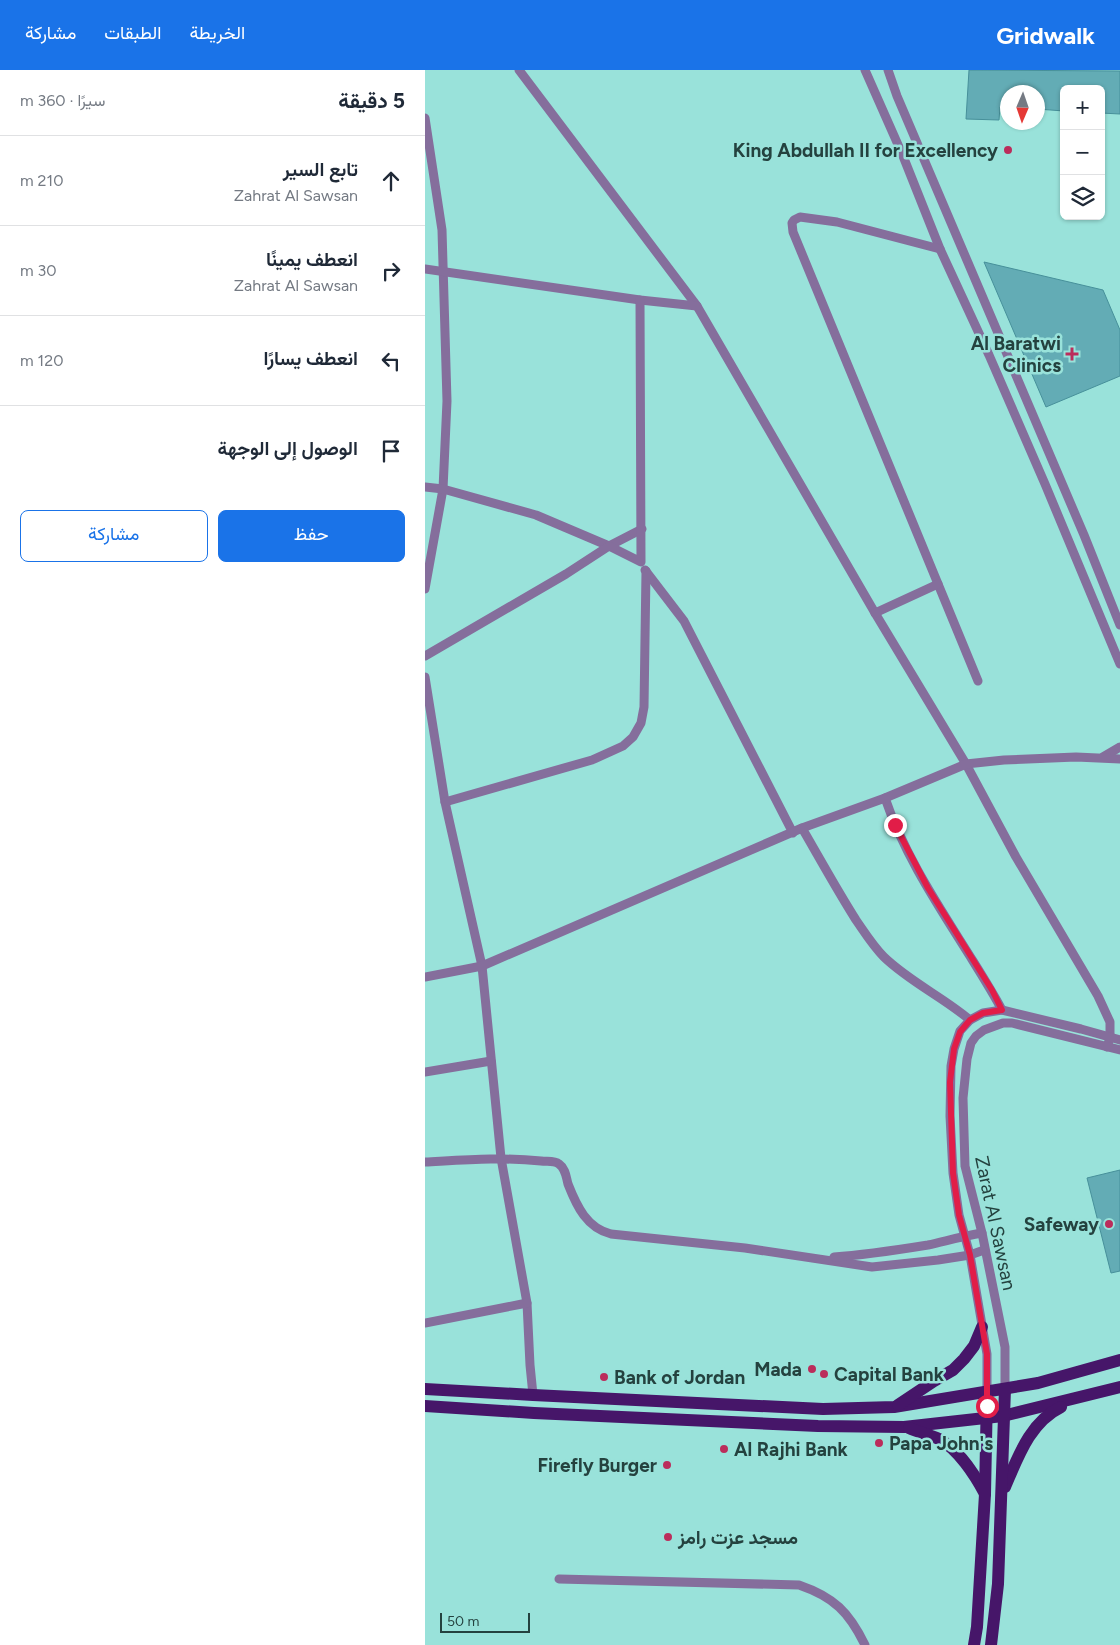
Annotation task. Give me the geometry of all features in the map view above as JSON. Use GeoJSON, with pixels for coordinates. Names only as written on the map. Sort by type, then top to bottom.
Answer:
{"type":"FeatureCollection","features":[{"type":"Feature","properties":{"kind":"main road"},"geometry":{"type":"LineString","coordinates":[[894,1407],[953,1370],[965,1360],[982,1328]]}},
{"type":"Feature","properties":{"kind":"main road"},"geometry":{"type":"LineString","coordinates":[[425,1389],[533,1396],[823,1409],[894,1407],[1039,1383],[1120,1360]]}},
{"type":"Feature","properties":{"kind":"main road"},"geometry":{"type":"LineString","coordinates":[[425,1406],[819,1426],[904,1427],[1003,1416],[1120,1387]]}},
{"type":"Feature","properties":{"kind":"main road"},"geometry":{"type":"LineString","coordinates":[[991,1645],[998,1584],[1005,1388]]}},
{"type":"Feature","properties":{"kind":"main road"},"geometry":{"type":"LineString","coordinates":[[974,1645],[977,1626],[985,1494],[987,1392]]}},
{"type":"Feature","properties":{"kind":"main road"},"geometry":{"type":"LineString","coordinates":[[1002,1494],[1023,1445],[1036,1428],[1049,1412],[1079,1398]]}},
{"type":"Feature","properties":{"kind":"main road"},"geometry":{"type":"LineString","coordinates":[[904,1427],[939,1439],[950,1447],[972,1474],[985,1494]]}},
{"type":"Feature","properties":{"kind":"street"},"geometry":{"type":"LineString","coordinates":[[519,70],[697,306],[875,613],[966,764],[1016,857],[1099,996],[1110,1022],[1110,1038],[1107,1047]]}},
{"type":"Feature","properties":{"kind":"street"},"geometry":{"type":"LineString","coordinates":[[865,70],[903,156],[940,249],[1015,415],[1120,664]]}},
{"type":"Feature","properties":{"kind":"street"},"geometry":{"type":"LineString","coordinates":[[888,70],[897,96],[1084,535],[1120,625]]}},
{"type":"Feature","properties":{"kind":"street"},"geometry":{"type":"LineString","coordinates":[[425,118],[442,230],[445,272],[447,401],[443,489],[425,589]]}},
{"type":"Feature","properties":{"kind":"street"},"geometry":{"type":"LineString","coordinates":[[940,249],[837,222],[800,217],[792,223],[793,232],[978,682]]}},
{"type":"Feature","properties":{"kind":"street"},"geometry":{"type":"LineString","coordinates":[[425,269],[640,300],[697,306]]}},
{"type":"Feature","properties":{"kind":"street"},"geometry":{"type":"LineString","coordinates":[[640,300],[641,562],[684,621],[797,830],[867,936],[883,956],[898,969],[956,1008],[970,1020]]}},
{"type":"Feature","properties":{"kind":"street"},"geometry":{"type":"LineString","coordinates":[[425,487],[443,489],[536,515],[609,546],[641,562]]}},
{"type":"Feature","properties":{"kind":"street"},"geometry":{"type":"LineString","coordinates":[[425,656],[566,574],[609,546],[642,529]]}},
{"type":"Feature","properties":{"kind":"street"},"geometry":{"type":"LineString","coordinates":[[445,802],[592,760],[623,746],[633,737],[641,723],[644,707],[646,571]]}},
{"type":"Feature","properties":{"kind":"street"},"geometry":{"type":"LineString","coordinates":[[875,613],[938,584]]}},
{"type":"Feature","properties":{"kind":"street"},"geometry":{"type":"LineString","coordinates":[[425,677],[445,802],[482,966],[501,1158],[527,1303],[533,1396]]}},
{"type":"Feature","properties":{"kind":"street"},"geometry":{"type":"LineString","coordinates":[[1101,758],[1120,747]]}},
{"type":"Feature","properties":{"kind":"street"},"geometry":{"type":"LineString","coordinates":[[425,977],[482,966],[797,830],[885,798],[966,764],[1005,760],[1076,757],[1120,759]]}},
{"type":"Feature","properties":{"kind":"street"},"geometry":{"type":"LineString","coordinates":[[885,798],[895,825],[928,888],[992,990],[1002,1010]]}},
{"type":"Feature","properties":{"kind":"street"},"geometry":{"type":"LineString","coordinates":[[987,1392],[987,1354],[970,1255],[959,1215],[953,1173],[950,1082],[954,1049],[960,1032],[970,1020],[983,1013],[1002,1010],[1120,1040]]}},
{"type":"Feature","properties":{"kind":"street","name":"Zarat Al Sawsan"},"geometry":{"type":"LineString","coordinates":[[1005,1388],[1005,1347],[982,1233],[965,1166],[963,1098],[967,1059],[971,1043],[976,1036],[994,1026],[1012,1023],[1120,1050]]}},
{"type":"Feature","properties":{"kind":"street"},"geometry":{"type":"LineString","coordinates":[[425,1072],[491,1061]]}},
{"type":"Feature","properties":{"kind":"street"},"geometry":{"type":"LineString","coordinates":[[425,1162],[501,1158],[555,1162],[564,1169],[568,1184],[581,1211],[592,1226],[602,1232],[651,1240],[745,1248],[822,1258],[872,1267],[939,1260],[970,1255],[984,1250]]}},
{"type":"Feature","properties":{"kind":"street"},"geometry":{"type":"LineString","coordinates":[[822,1258],[869,1254],[982,1233]]}},
{"type":"Feature","properties":{"kind":"street"},"geometry":{"type":"LineString","coordinates":[[425,1323],[527,1303]]}},
{"type":"Feature","properties":{"kind":"street"},"geometry":{"type":"LineString","coordinates":[[559,1579],[799,1584],[831,1599],[841,1608],[860,1633],[865,1645]]}},
{"type":"Feature","properties":{"kind":"building","name":"King Abdullah II for Excellency"},"geometry":{"type":"Polygon","coordinates":[[[969,70],[1120,71],[1120,114],[1105,113],[1105,85],[1060,85],[1060,111],[1045,110],[1045,85],[1000,85],[999,120],[966,119],[969,70]]]}},
{"type":"Feature","properties":{"kind":"building","name":"Al Baratwi Clinics"},"geometry":{"type":"Polygon","coordinates":[[[984,262],[1103,290],[1120,330],[1120,376],[1046,407],[984,262]]]}},
{"type":"Feature","properties":{"kind":"building","name":"Safeway"},"geometry":{"type":"Polygon","coordinates":[[[1120,1170],[1120,1271],[1111,1273],[1087,1178],[1120,1170]]]}},
{"type":"Feature","properties":{"kind":"place","name":"King Abdullah II for Excellency"},"geometry":{"type":"Point","coordinates":[1008,150]}},
{"type":"Feature","properties":{"kind":"place","name":"Al Baratwi Clinics"},"geometry":{"type":"Point","coordinates":[1072,354]}},
{"type":"Feature","properties":{"kind":"place","name":"Safeway"},"geometry":{"type":"Point","coordinates":[1109,1224]}},
{"type":"Feature","properties":{"kind":"place","name":"Mada"},"geometry":{"type":"Point","coordinates":[812,1369]}},
{"type":"Feature","properties":{"kind":"place","name":"Capital Bank"},"geometry":{"type":"Point","coordinates":[824,1374]}},
{"type":"Feature","properties":{"kind":"place","name":"Bank of Jordan"},"geometry":{"type":"Point","coordinates":[604,1377]}},
{"type":"Feature","properties":{"kind":"place","name":"Papa John's"},"geometry":{"type":"Point","coordinates":[879,1443]}},
{"type":"Feature","properties":{"kind":"place","name":"Al Rajhi Bank"},"geometry":{"type":"Point","coordinates":[724,1449]}},
{"type":"Feature","properties":{"kind":"place","name":"Firefly Burger"},"geometry":{"type":"Point","coordinates":[667,1465]}},
{"type":"Feature","properties":{"kind":"place","name":"مسجد عزت رامز"},"geometry":{"type":"Point","coordinates":[668,1537]}},
{"type":"Feature","properties":{"kind":"route"},"geometry":{"type":"LineString","coordinates":[[895,825],[928,888],[992,990],[1002,1010],[983,1013],[970,1020],[960,1032],[954,1049],[950,1082],[953,1173],[959,1215],[970,1255],[978,1296],[987,1354],[987,1406]]}}]}
